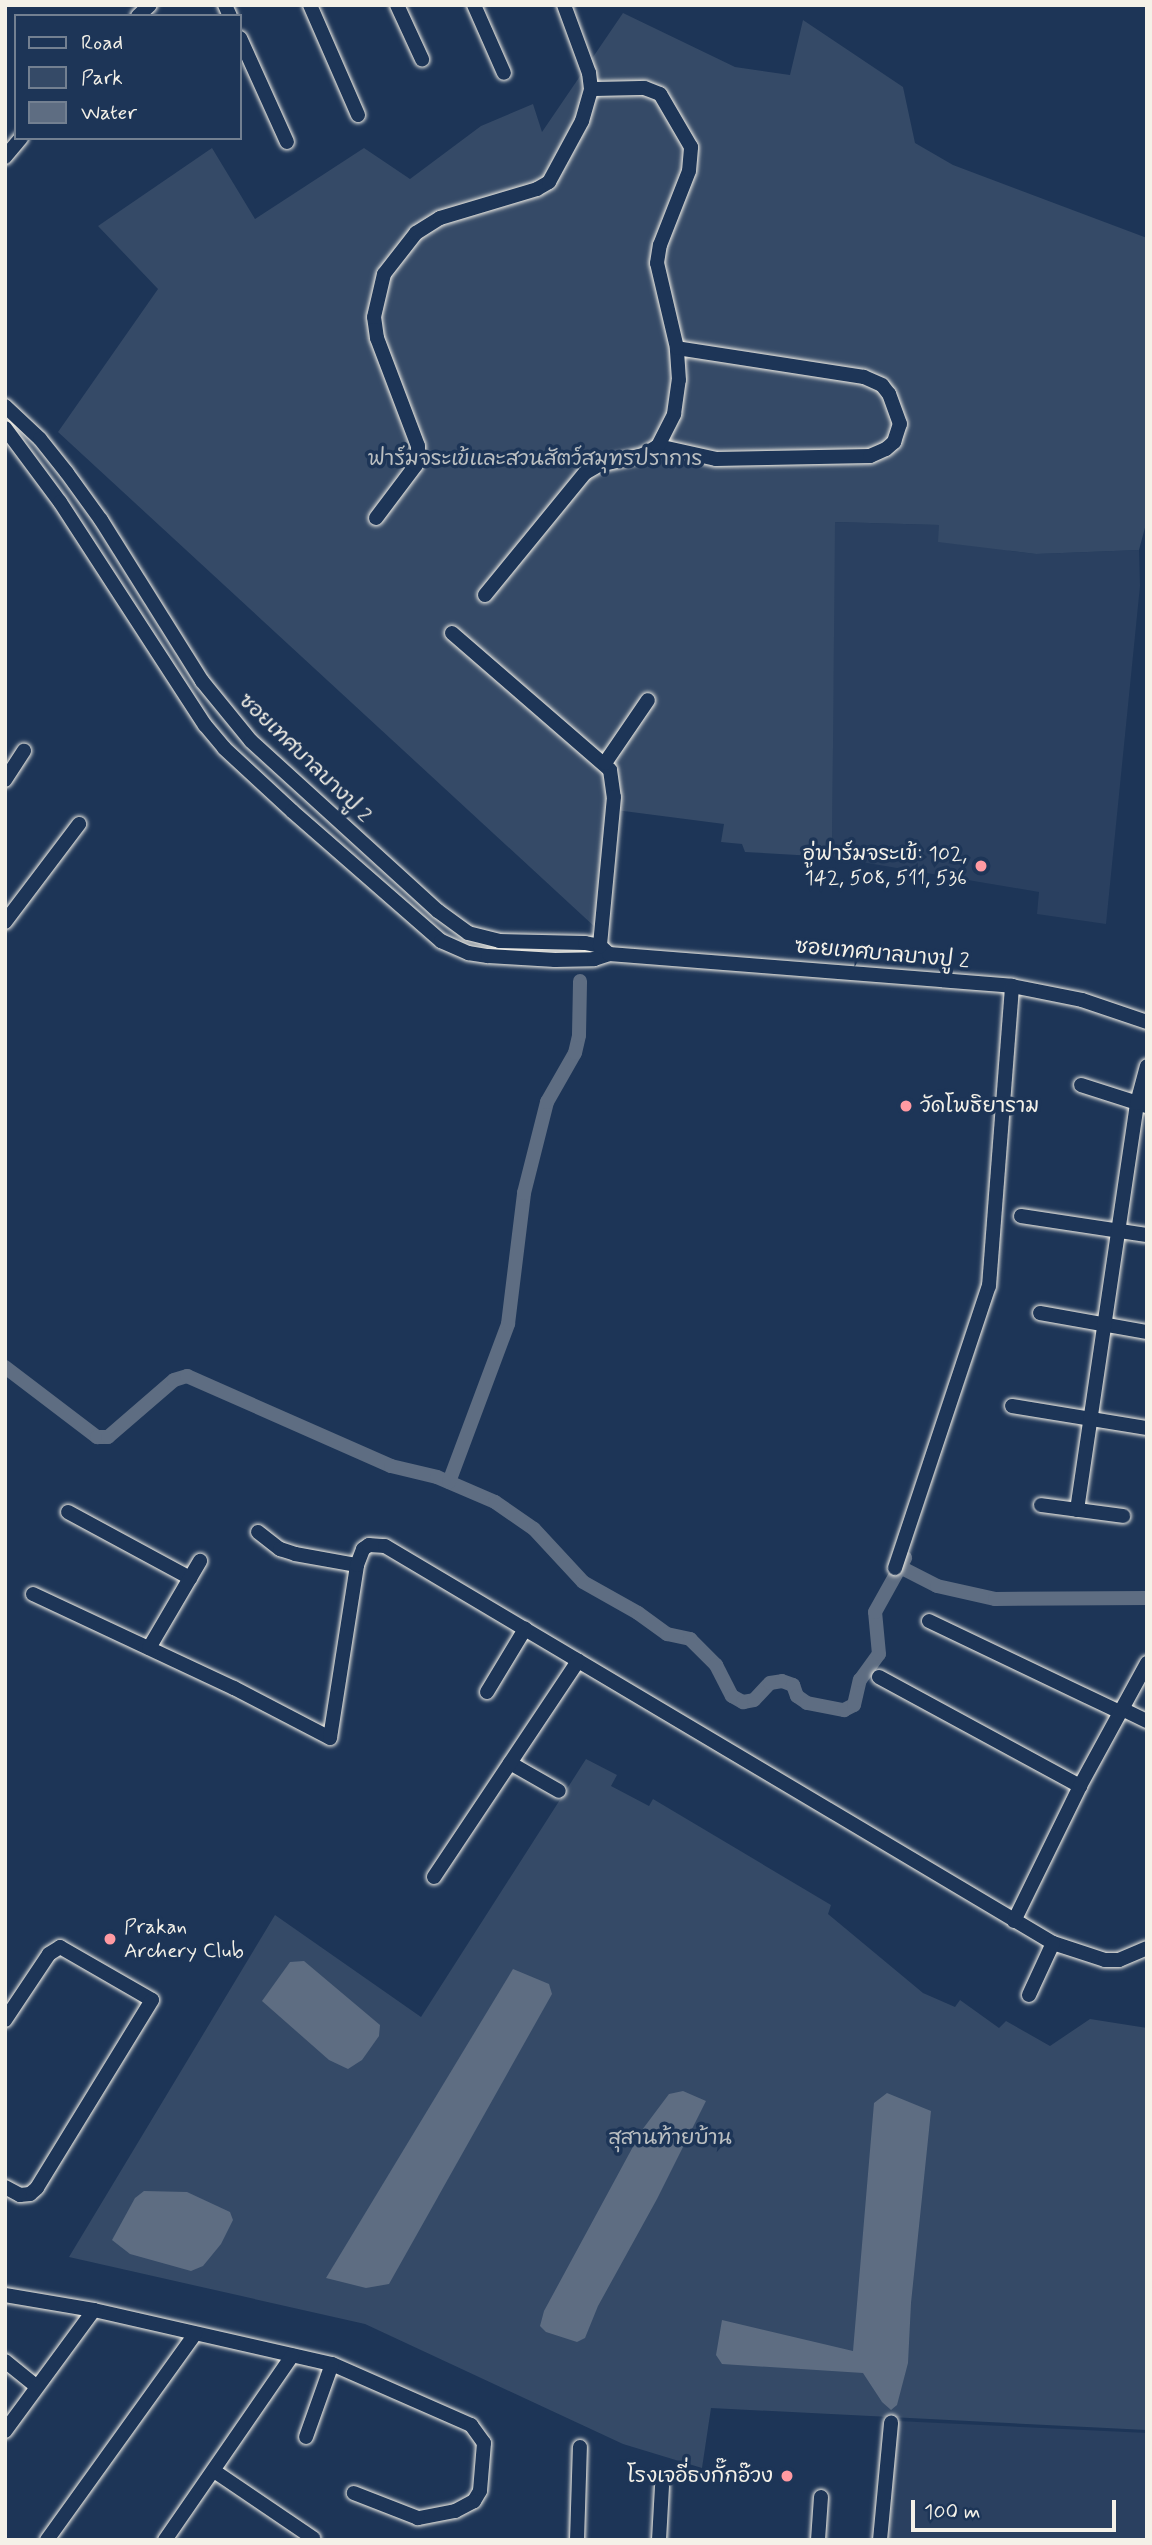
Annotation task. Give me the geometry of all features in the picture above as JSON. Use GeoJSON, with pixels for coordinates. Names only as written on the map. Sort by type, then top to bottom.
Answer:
{"type":"FeatureCollection","features":[{"type":"Feature","properties":{"kind":"street"},"geometry":{"type":"LineString","coordinates":[[310,5],[358,115]]}},
{"type":"Feature","properties":{"kind":"street"},"geometry":{"type":"LineString","coordinates":[[397,5],[422,59]]}},
{"type":"Feature","properties":{"kind":"street"},"geometry":{"type":"LineString","coordinates":[[474,5],[504,73]]}},
{"type":"Feature","properties":{"kind":"street"},"geometry":{"type":"LineString","coordinates":[[376,518],[416,465],[418,456],[377,338],[374,317],[384,274],[416,233],[440,218],[537,189],[549,181],[582,121],[590,89],[589,73],[564,5]]}},
{"type":"Feature","properties":{"kind":"street"},"geometry":{"type":"LineString","coordinates":[[242,42],[287,142]]}},
{"type":"Feature","properties":{"kind":"street"},"geometry":{"type":"LineString","coordinates":[[485,594],[591,467],[643,456],[658,446],[667,435],[674,414],[679,380],[677,348],[657,263],[660,245],[689,171],[691,147],[660,94],[644,89],[590,89]]}},
{"type":"Feature","properties":{"kind":"street"},"geometry":{"type":"LineString","coordinates":[[5,157],[19,140]]}},
{"type":"Feature","properties":{"kind":"street"},"geometry":{"type":"LineString","coordinates":[[658,446],[716,459],[870,456],[894,442],[900,424],[889,394],[882,384],[864,377],[677,348]]}},
{"type":"Feature","properties":{"kind":"street","name":"ซอยเทศบาลบางปู 2"},"geometry":{"type":"LineString","coordinates":[[5,406],[40,439],[101,520],[202,681],[224,710],[261,750],[453,924],[468,933],[499,941],[585,943],[604,950],[1012,986],[1073,998],[1147,1022]]}},
{"type":"Feature","properties":{"kind":"street","name":"ซอยเทศบาลบางปู 2"},"geometry":{"type":"LineString","coordinates":[[5,428],[60,502],[205,725],[224,748],[429,933],[454,948],[488,956],[555,960],[594,959],[604,950]]}},
{"type":"Feature","properties":{"kind":"street"},"geometry":{"type":"LineString","coordinates":[[452,633],[610,770],[614,797],[604,950]]}},
{"type":"Feature","properties":{"kind":"street"},"geometry":{"type":"LineString","coordinates":[[605,763],[648,700]]}},
{"type":"Feature","properties":{"kind":"street"},"geometry":{"type":"LineString","coordinates":[[5,780],[24,751]]}},
{"type":"Feature","properties":{"kind":"street"},"geometry":{"type":"LineString","coordinates":[[5,922],[79,824]]}},
{"type":"Feature","properties":{"kind":"street"},"geometry":{"type":"LineString","coordinates":[[895,1568],[989,1286],[1012,986]]}},
{"type":"Feature","properties":{"kind":"street"},"geometry":{"type":"LineString","coordinates":[[1077,1510],[1147,1066]]}},
{"type":"Feature","properties":{"kind":"street"},"geometry":{"type":"LineString","coordinates":[[1081,1085],[1142,1104]]}},
{"type":"Feature","properties":{"kind":"street"},"geometry":{"type":"LineString","coordinates":[[1021,1216],[1147,1235]]}},
{"type":"Feature","properties":{"kind":"street"},"geometry":{"type":"LineString","coordinates":[[1040,1313],[1147,1332]]}},
{"type":"Feature","properties":{"kind":"street"},"geometry":{"type":"LineString","coordinates":[[1012,1406],[1147,1427]]}},
{"type":"Feature","properties":{"kind":"street"},"geometry":{"type":"LineString","coordinates":[[1041,1505],[1123,1516]]}},
{"type":"Feature","properties":{"kind":"street"},"geometry":{"type":"LineString","coordinates":[[68,1511],[190,1578]]}},
{"type":"Feature","properties":{"kind":"street"},"geometry":{"type":"LineString","coordinates":[[258,1532],[280,1549],[295,1555],[357,1566]]}},
{"type":"Feature","properties":{"kind":"street"},"geometry":{"type":"LineString","coordinates":[[33,1594],[330,1738],[357,1566],[362,1549],[369,1545],[384,1546],[1053,1943],[1105,1960],[1119,1960],[1147,1948]]}},
{"type":"Feature","properties":{"kind":"street"},"geometry":{"type":"LineString","coordinates":[[149,1648],[200,1561]]}},
{"type":"Feature","properties":{"kind":"street"},"geometry":{"type":"LineString","coordinates":[[929,1621],[1147,1721]]}},
{"type":"Feature","properties":{"kind":"street"},"geometry":{"type":"LineString","coordinates":[[487,1692],[525,1629]]}},
{"type":"Feature","properties":{"kind":"street"},"geometry":{"type":"LineString","coordinates":[[434,1877],[578,1661]]}},
{"type":"Feature","properties":{"kind":"street"},"geometry":{"type":"LineString","coordinates":[[1014,1921],[1080,1786],[1147,1663]]}},
{"type":"Feature","properties":{"kind":"street"},"geometry":{"type":"LineString","coordinates":[[879,1677],[1080,1786]]}},
{"type":"Feature","properties":{"kind":"street"},"geometry":{"type":"LineString","coordinates":[[510,1763],[559,1791]]}},
{"type":"Feature","properties":{"kind":"street"},"geometry":{"type":"LineString","coordinates":[[1029,1994],[1053,1943]]}},
{"type":"Feature","properties":{"kind":"street"},"geometry":{"type":"LineString","coordinates":[[5,2020],[49,1954],[61,1947],[152,2000],[37,2188],[30,2194],[20,2195],[5,2187]]}},
{"type":"Feature","properties":{"kind":"street"},"geometry":{"type":"LineString","coordinates":[[5,2295],[94,2311],[332,2364],[471,2425],[484,2443],[480,2491],[474,2501],[455,2511],[418,2518],[354,2493]]}},
{"type":"Feature","properties":{"kind":"street"},"geometry":{"type":"LineString","coordinates":[[5,2431],[94,2311]]}},
{"type":"Feature","properties":{"kind":"street"},"geometry":{"type":"LineString","coordinates":[[47,2540],[195,2334]]}},
{"type":"Feature","properties":{"kind":"street"},"geometry":{"type":"LineString","coordinates":[[165,2540],[292,2356]]}},
{"type":"Feature","properties":{"kind":"street"},"geometry":{"type":"LineString","coordinates":[[5,2361],[36,2386]]}},
{"type":"Feature","properties":{"kind":"street"},"geometry":{"type":"LineString","coordinates":[[306,2437],[332,2364]]}},
{"type":"Feature","properties":{"kind":"street"},"geometry":{"type":"LineString","coordinates":[[880,2540],[891,2423]]}},
{"type":"Feature","properties":{"kind":"street"},"geometry":{"type":"LineString","coordinates":[[577,2540],[580,2447]]}},
{"type":"Feature","properties":{"kind":"street"},"geometry":{"type":"LineString","coordinates":[[214,2471],[313,2538]]}},
{"type":"Feature","properties":{"kind":"street"},"geometry":{"type":"LineString","coordinates":[[659,2540],[662,2486]]}},
{"type":"Feature","properties":{"kind":"street"},"geometry":{"type":"LineString","coordinates":[[818,2540],[821,2497]]}},
{"type":"Feature","properties":{"kind":"shaded area"},"geometry":{"type":"Polygon","coordinates":[[[834,522],[940,525],[1011,551],[1036,554],[1139,550],[1140,586],[1106,924],[1037,914],[1039,892],[832,857],[834,522]]]}},
{"type":"Feature","properties":{"kind":"shaded area"},"geometry":{"type":"Polygon","coordinates":[[[897,2421],[1147,2433],[1146,2540],[889,2540],[897,2421]]]}},
{"type":"Feature","properties":{"kind":"green space","name":"ฟาร์มจระเข้และสวนสัตว์สมุทรปราการ"},"geometry":{"type":"Polygon","coordinates":[[[623,13],[735,67],[790,75],[803,20],[903,87],[915,143],[953,165],[1147,238],[1147,520],[1139,550],[1036,554],[938,542],[939,525],[835,522],[832,857],[745,852],[742,844],[721,842],[724,824],[608,809],[596,928],[58,432],[158,289],[98,226],[212,148],[255,219],[364,148],[410,179],[481,126],[533,104],[542,132],[623,13]]]}},
{"type":"Feature","properties":{"kind":"green space","name":"สุสานท้ายบ้าน"},"geometry":{"type":"Polygon","coordinates":[[[586,1759],[617,1775],[611,1786],[649,1806],[653,1799],[831,1905],[828,1914],[923,1993],[955,2007],[960,2000],[999,2028],[1006,2021],[1050,2046],[1090,2019],[1147,2028],[1147,2430],[711,2408],[702,2468],[623,2444],[365,2324],[69,2257],[275,1915],[421,2017],[586,1759]]]}},
{"type":"Feature","properties":{"kind":"water"},"geometry":{"type":"Polygon","coordinates":[[[304,1961],[380,2025],[379,2036],[362,2060],[348,2069],[329,2060],[262,2001],[290,1962],[304,1961]]]}},
{"type":"Feature","properties":{"kind":"water"},"geometry":{"type":"Polygon","coordinates":[[[513,1969],[549,1984],[552,1994],[389,2284],[366,2288],[326,2278],[513,1969]]]}},
{"type":"Feature","properties":{"kind":"water"},"geometry":{"type":"Polygon","coordinates":[[[683,2091],[706,2101],[657,2199],[598,2306],[585,2338],[577,2342],[546,2332],[540,2326],[544,2311],[642,2130],[669,2094],[683,2091]]]}},
{"type":"Feature","properties":{"kind":"water"},"geometry":{"type":"Polygon","coordinates":[[[887,2093],[931,2111],[911,2303],[908,2363],[897,2405],[891,2410],[882,2402],[863,2373],[722,2364],[716,2355],[722,2320],[853,2351],[874,2103],[887,2093]]]}},
{"type":"Feature","properties":{"kind":"water"},"geometry":{"type":"Polygon","coordinates":[[[144,2191],[187,2192],[230,2212],[233,2220],[221,2244],[203,2266],[191,2271],[130,2254],[112,2240],[135,2198],[144,2191]]]}},
{"type":"Feature","properties":{"kind":"waterway"},"geometry":{"type":"LineString","coordinates":[[449,1482],[508,1324],[524,1193],[547,1102],[575,1053],[579,1035],[580,981]]}},
{"type":"Feature","properties":{"kind":"waterway"},"geometry":{"type":"LineString","coordinates":[[5,1367],[97,1437],[108,1437],[174,1380],[187,1376],[391,1466],[437,1477],[495,1502],[534,1529],[583,1582],[638,1613],[667,1634],[690,1639],[716,1665],[732,1696],[743,1702],[754,1700],[770,1683],[782,1681],[793,1685],[797,1696],[807,1703],[844,1710],[854,1705],[860,1680],[879,1654],[875,1612],[905,1558]]}},
{"type":"Feature","properties":{"kind":"waterway"},"geometry":{"type":"LineString","coordinates":[[902,1568],[937,1586],[995,1599],[1147,1598]]}},
{"type":"Feature","properties":{"kind":"place","name":"อู่ฟาร์มจระเข้: 102, 142, 508, 511, 536"},"geometry":{"type":"Point","coordinates":[981,866]}},
{"type":"Feature","properties":{"kind":"place","name":"วัดโพธิยาราม"},"geometry":{"type":"Point","coordinates":[906,1106]}},
{"type":"Feature","properties":{"kind":"place","name":"Prakan Archery Club"},"geometry":{"type":"Point","coordinates":[110,1939]}},
{"type":"Feature","properties":{"kind":"place","name":"โรงเจอี่ธงกั๊กอ๊วง"},"geometry":{"type":"Point","coordinates":[787,2476]}}]}
